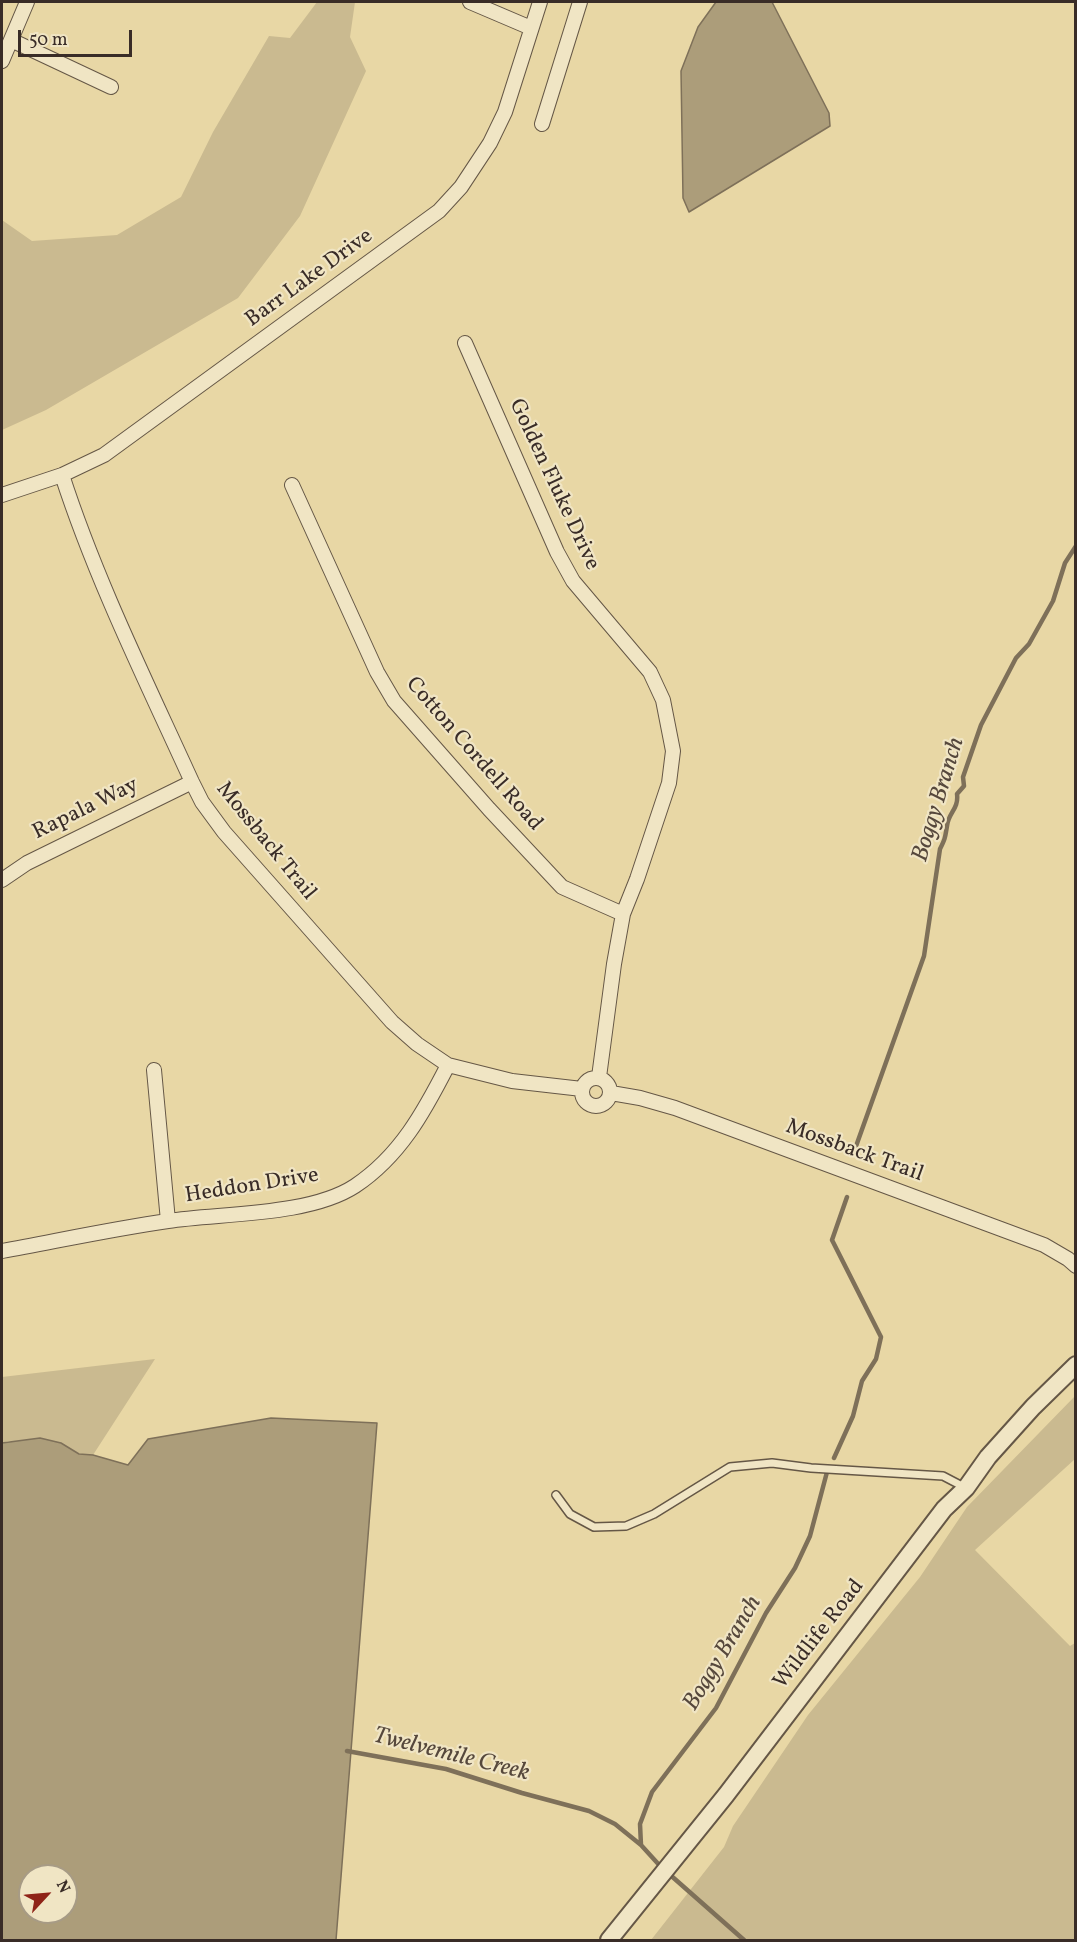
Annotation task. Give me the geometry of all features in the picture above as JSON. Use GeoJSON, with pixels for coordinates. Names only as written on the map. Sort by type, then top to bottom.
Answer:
{"type":"FeatureCollection","features":[{"type":"Feature","properties":{"kind":"street"},"geometry":{"type":"LineString","coordinates":[[2,61],[27,2]]}},
{"type":"Feature","properties":{"kind":"street"},"geometry":{"type":"LineString","coordinates":[[470,2],[531,28]]}},
{"type":"Feature","properties":{"kind":"street","name":"Barr Lake Drive"},"geometry":{"type":"LineString","coordinates":[[2,495],[62,475],[104,455],[439,211],[461,187],[490,143],[505,112],[540,2]]}},
{"type":"Feature","properties":{"kind":"street"},"geometry":{"type":"LineString","coordinates":[[542,123],[580,2]]}},
{"type":"Feature","properties":{"kind":"street"},"geometry":{"type":"LineString","coordinates":[[11,40],[111,87]]}},
{"type":"Feature","properties":{"kind":"street","name":"Golden Fluke Drive"},"geometry":{"type":"LineString","coordinates":[[465,343],[549,535],[573,581],[650,672],[663,700],[673,751],[669,783],[623,914],[599,1077]]}},
{"type":"Feature","properties":{"kind":"street","name":"Mossback Trail"},"geometry":{"type":"LineString","coordinates":[[62,475],[100,579],[202,802],[224,832],[392,1022],[417,1044],[448,1065],[512,1081],[582,1089],[585,1100],[597,1106],[605,1103],[610,1094],[640,1098],[687,1112],[1044,1245],[1068,1258],[1076,1266]]}},
{"type":"Feature","properties":{"kind":"street","name":"Cotton Cordell Road"},"geometry":{"type":"LineString","coordinates":[[292,485],[377,672],[394,701],[489,809],[562,887],[623,914]]}},
{"type":"Feature","properties":{"kind":"street","name":"Rapala Way"},"geometry":{"type":"LineString","coordinates":[[2,880],[27,863],[192,782]]}},
{"type":"Feature","properties":{"kind":"street","name":"Heddon Drive"},"geometry":{"type":"LineString","coordinates":[[2,1251],[168,1221],[286,1208],[320,1200],[352,1187],[380,1167],[401,1145],[423,1113],[448,1065]]}},
{"type":"Feature","properties":{"kind":"street"},"geometry":{"type":"LineString","coordinates":[[154,1070],[168,1221]]}},
{"type":"Feature","properties":{"kind":"street"},"geometry":{"type":"LineString","coordinates":[[582,1089],[589,1079],[599,1077],[607,1082],[610,1094]]}},
{"type":"Feature","properties":{"kind":"street","name":"Wildlife Road"},"geometry":{"type":"LineString","coordinates":[[609,1941],[726,1795],[944,1509],[966,1488],[988,1457],[1033,1407],[1076,1365]]}},
{"type":"Feature","properties":{"kind":"lane"},"geometry":{"type":"LineString","coordinates":[[556,1495],[570,1514],[594,1527],[604,1527],[626,1526],[654,1514],[730,1467],[772,1463],[812,1468],[943,1476],[966,1488]]}},
{"type":"Feature","properties":{"kind":"shaded area"},"geometry":{"type":"Polygon","coordinates":[[[317,2],[355,2],[350,37],[366,71],[300,216],[238,298],[46,410],[2,430],[2,220],[32,241],[117,235],[181,197],[213,132],[269,36],[290,38],[317,2]]]}},
{"type":"Feature","properties":{"kind":"shaded area"},"geometry":{"type":"Polygon","coordinates":[[[716,2],[772,2],[829,113],[830,126],[689,212],[683,198],[681,71],[698,27],[716,2]]]}},
{"type":"Feature","properties":{"kind":"shaded area"},"geometry":{"type":"Polygon","coordinates":[[[155,1359],[93,1455],[79,1454],[61,1443],[8,1441],[2,1443],[2,1377],[155,1359]]]}},
{"type":"Feature","properties":{"kind":"shaded area"},"geometry":{"type":"Polygon","coordinates":[[[1075,1396],[1075,1459],[975,1550],[1070,1646],[1075,1643],[1075,1940],[651,1940],[724,1847],[733,1826],[808,1715],[920,1577],[967,1507],[1075,1396]]]}},
{"type":"Feature","properties":{"kind":"shaded area"},"geometry":{"type":"Polygon","coordinates":[[[271,1418],[377,1423],[336,1940],[2,1940],[2,1443],[40,1438],[61,1443],[79,1454],[93,1455],[128,1465],[148,1439],[271,1418]]]}},
{"type":"Feature","properties":{"kind":"waterway","name":"Boggy Branch"},"geometry":{"type":"LineString","coordinates":[[855,1149],[924,956],[940,849],[956,804],[957,794],[964,786],[963,777],[981,725],[1016,658],[1029,644],[1053,601],[1065,563],[1076,546]]}},
{"type":"Feature","properties":{"kind":"waterway","name":"Boggy Branch"},"geometry":{"type":"LineString","coordinates":[[834,1458],[853,1416],[862,1381],[876,1359],[881,1337],[832,1240],[847,1197]]}},
{"type":"Feature","properties":{"kind":"waterway","name":"Boggy Branch"},"geometry":{"type":"LineString","coordinates":[[641,1845],[640,1824],[652,1792],[716,1708],[766,1613],[795,1568],[810,1536],[827,1472]]}},
{"type":"Feature","properties":{"kind":"waterway","name":"Twelvemile Creek"},"geometry":{"type":"LineString","coordinates":[[347,1751],[446,1769],[589,1811],[615,1824],[641,1845],[661,1867]]}},
{"type":"Feature","properties":{"kind":"waterway","name":"Twelvemile Creek"},"geometry":{"type":"LineString","coordinates":[[668,1873],[744,1940]]}}]}
